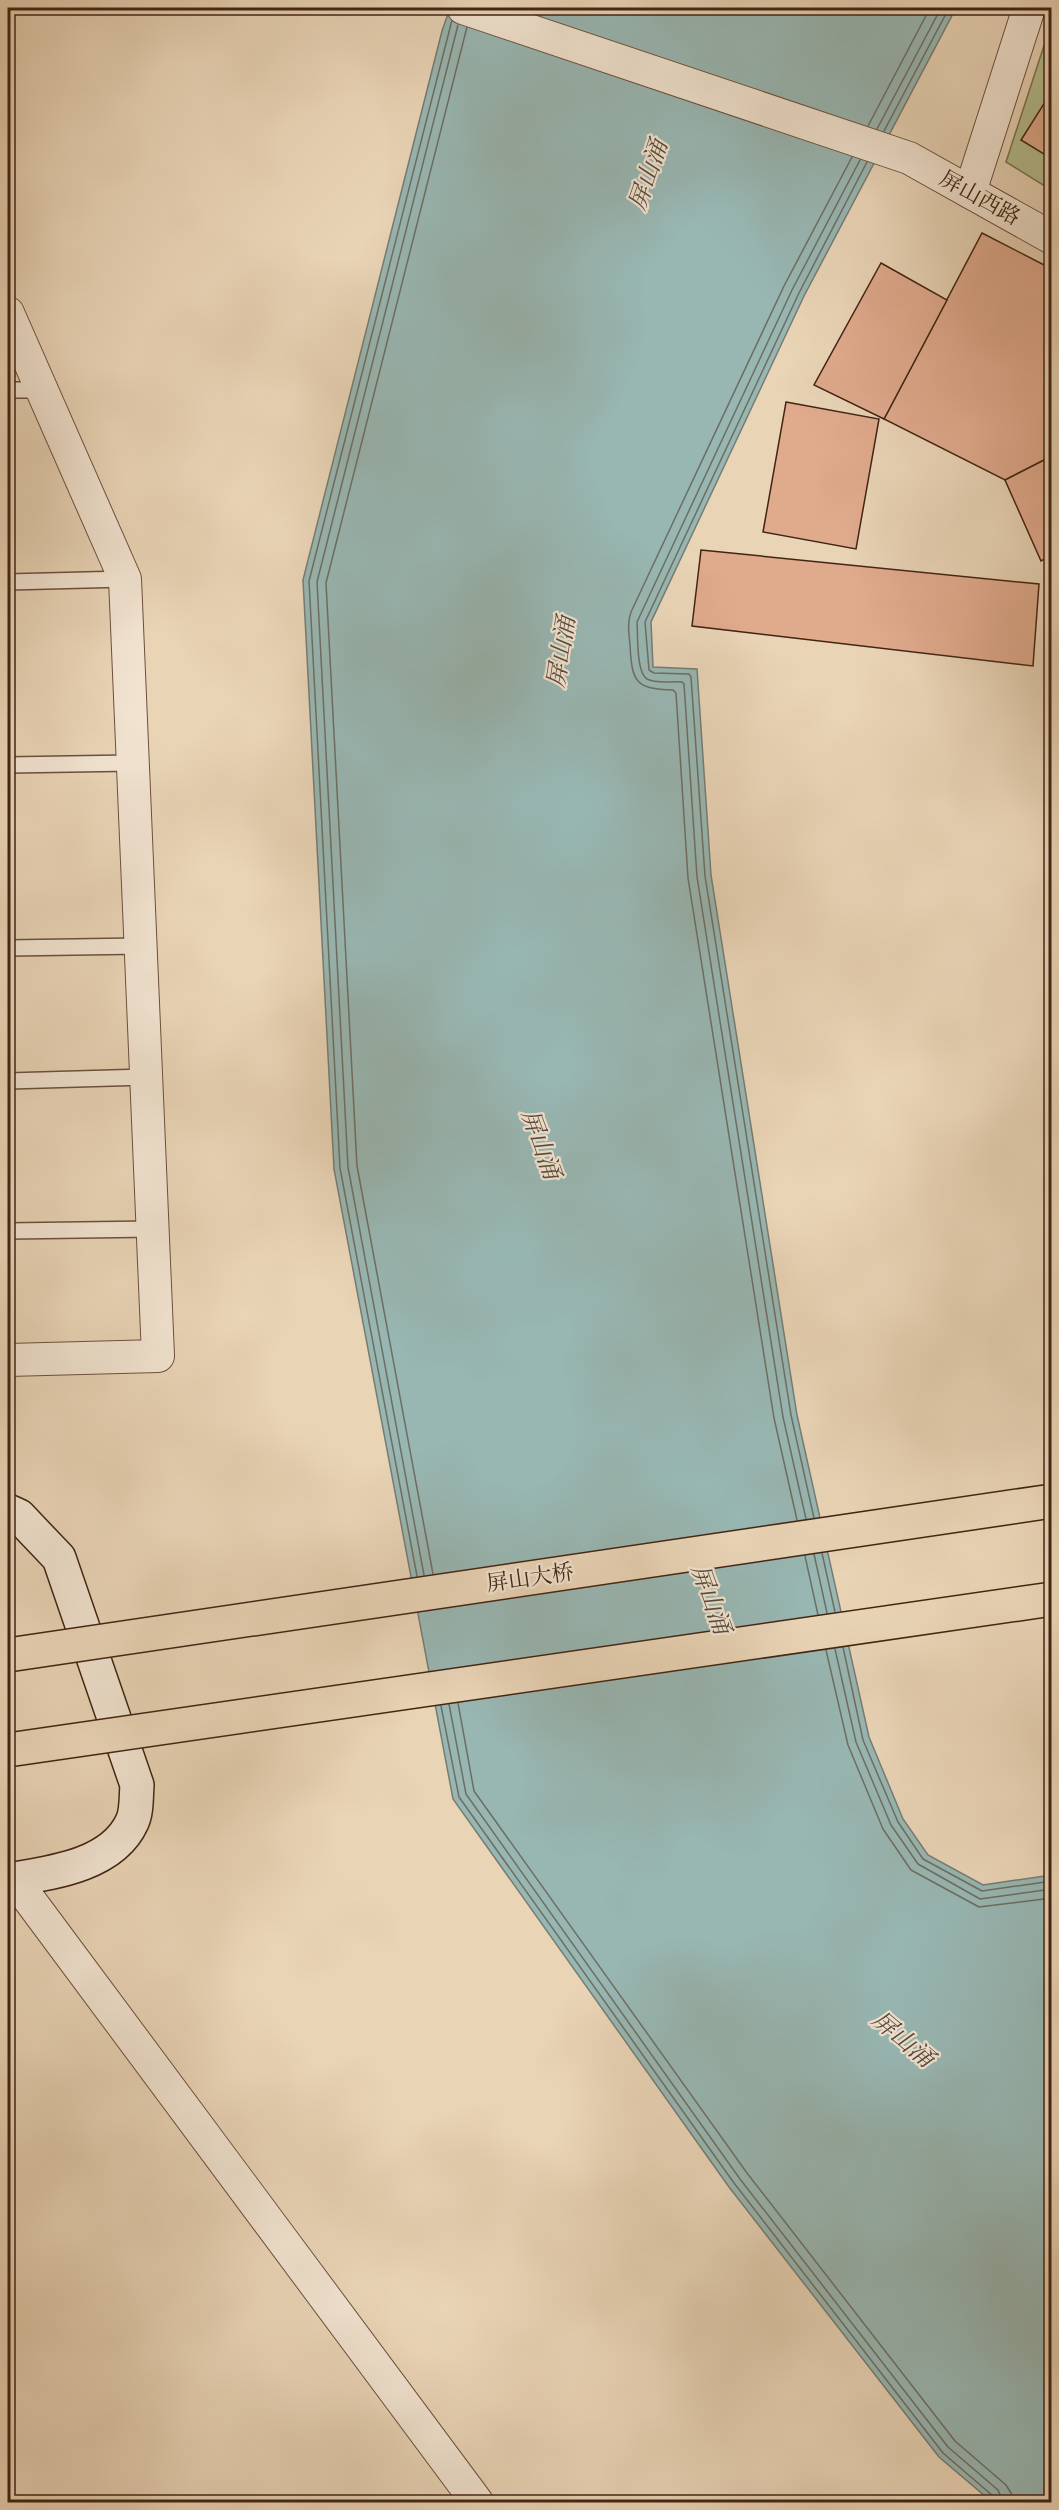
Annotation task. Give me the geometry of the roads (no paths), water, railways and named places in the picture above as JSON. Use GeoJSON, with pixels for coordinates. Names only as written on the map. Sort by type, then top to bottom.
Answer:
{"type":"FeatureCollection","features":[{"type":"Feature","properties":{"kind":"highway","name":"屏山大桥"},"geometry":{"type":"LineString","coordinates":[[8,1654],[1052,1501]]}},
{"type":"Feature","properties":{"kind":"highway"},"geometry":{"type":"LineString","coordinates":[[8,1750],[1052,1599]]}},
{"type":"Feature","properties":{"kind":"street","name":"屏山西路"},"geometry":{"type":"LineString","coordinates":[[463,8],[909,158],[1052,238]]}},
{"type":"Feature","properties":{"kind":"street"},"geometry":{"type":"LineString","coordinates":[[970,192],[1029,8]]}},
{"type":"Feature","properties":{"kind":"street"},"geometry":{"type":"LineString","coordinates":[[8,313],[125,579],[158,1356],[8,1360]]}},
{"type":"Feature","properties":{"kind":"street"},"geometry":{"type":"LineString","coordinates":[[8,1511],[19,1516],[58,1558],[137,1785],[133,1821],[115,1846],[80,1864],[11,1879],[477,2502]]}},
{"type":"Feature","properties":{"kind":"lane"},"geometry":{"type":"LineString","coordinates":[[8,390],[41,390]]}},
{"type":"Feature","properties":{"kind":"lane"},"geometry":{"type":"LineString","coordinates":[[8,582],[125,579]]}},
{"type":"Feature","properties":{"kind":"lane"},"geometry":{"type":"LineString","coordinates":[[8,765],[132,763]]}},
{"type":"Feature","properties":{"kind":"lane"},"geometry":{"type":"LineString","coordinates":[[8,948],[141,946]]}},
{"type":"Feature","properties":{"kind":"lane"},"geometry":{"type":"LineString","coordinates":[[8,1081],[146,1077]]}},
{"type":"Feature","properties":{"kind":"lane"},"geometry":{"type":"LineString","coordinates":[[8,1231],[153,1229]]}},
{"type":"Feature","properties":{"kind":"water","name":"屏山涌"},"geometry":{"type":"Polygon","coordinates":[[[450,8],[956,8],[804,296],[651,622],[653,667],[697,669],[711,875],[797,1415],[869,1737],[903,1819],[928,1855],[983,1885],[1051,1875],[1051,2502],[992,2502],[939,2457],[729,2187],[453,1799],[334,1169],[303,580],[442,31],[450,8]]]}}]}
